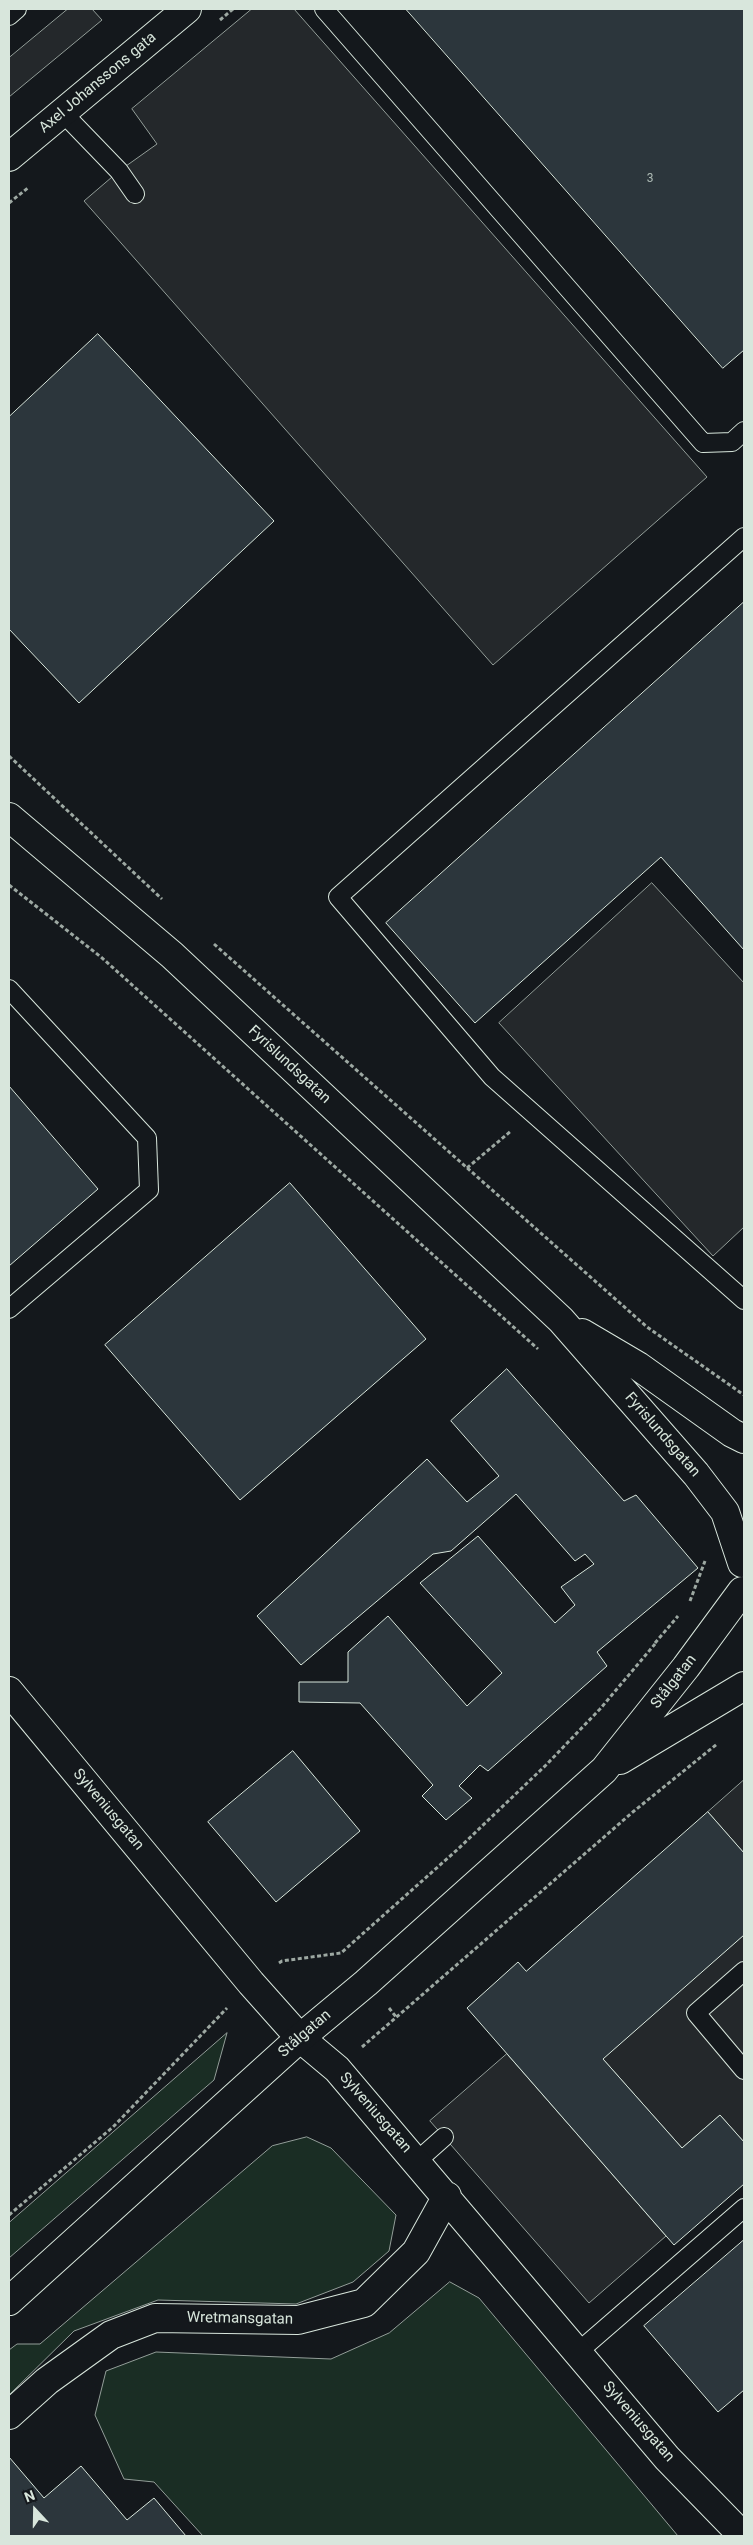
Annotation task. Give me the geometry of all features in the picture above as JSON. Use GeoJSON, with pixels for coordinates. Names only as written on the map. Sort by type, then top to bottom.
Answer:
{"type":"FeatureCollection","features":[{"type":"Feature","properties":{"kind":"main road","name":"Axel Johanssons gata"},"geometry":{"type":"LineString","coordinates":[[9,157],[183,10]]}},
{"type":"Feature","properties":{"kind":"main road","name":"Fyrislundsgatan"},"geometry":{"type":"LineString","coordinates":[[9,817],[172,955],[561,1320],[696,1474],[725,1512],[743,1559],[743,1596]]}},
{"type":"Feature","properties":{"kind":"main road","name":"Fyrislundsgatan"},"geometry":{"type":"LineString","coordinates":[[561,1320],[638,1366],[732,1433],[744,1439]]}},
{"type":"Feature","properties":{"kind":"main road","name":"Stålgatan"},"geometry":{"type":"LineString","coordinates":[[9,2301],[300,2038],[366,1983],[604,1770],[743,1596]]}},
{"type":"Feature","properties":{"kind":"main road","name":"Stålgatan"},"geometry":{"type":"LineString","coordinates":[[604,1770],[744,1686]]}},
{"type":"Feature","properties":{"kind":"main road","name":"Sylveniusgatan"},"geometry":{"type":"LineString","coordinates":[[9,1691],[251,1983],[300,2038],[337,2069],[668,2458],[740,2533],[744,2533]]}},
{"type":"Feature","properties":{"kind":"main road","name":"Wretmansgatan"},"geometry":{"type":"LineString","coordinates":[[9,2415],[47,2381],[111,2335],[155,2318],[298,2320],[364,2303],[416,2252],[447,2196]]}},
{"type":"Feature","properties":{"kind":"lane"},"geometry":{"type":"LineString","coordinates":[[9,16],[17,9]]}},
{"type":"Feature","properties":{"kind":"lane"},"geometry":{"type":"LineString","coordinates":[[324,9],[703,443],[732,442],[744,431]]}},
{"type":"Feature","properties":{"kind":"lane"},"geometry":{"type":"LineString","coordinates":[[63,113],[119,171],[135,194]]}},
{"type":"Feature","properties":{"kind":"lane"},"geometry":{"type":"LineString","coordinates":[[744,537],[338,897],[492,1077],[744,1300]]}},
{"type":"Feature","properties":{"kind":"lane"},"geometry":{"type":"LineString","coordinates":[[9,989],[147,1138],[149,1190],[9,1309]]}},
{"type":"Feature","properties":{"kind":"lane"},"geometry":{"type":"LineString","coordinates":[[744,1972],[696,2013],[744,2070]]}},
{"type":"Feature","properties":{"kind":"lane"},"geometry":{"type":"LineString","coordinates":[[417,2161],[444,2137]]}},
{"type":"Feature","properties":{"kind":"lane"},"geometry":{"type":"LineString","coordinates":[[578,2352],[744,2208]]}},
{"type":"Feature","properties":{"kind":"path"},"geometry":{"type":"LineString","coordinates":[[9,756],[164,900]]}},
{"type":"Feature","properties":{"kind":"path"},"geometry":{"type":"LineString","coordinates":[[9,885],[101,958],[539,1349]]}},
{"type":"Feature","properties":{"kind":"path"},"geometry":{"type":"LineString","coordinates":[[208,939],[418,1127],[647,1327],[744,1395]]}},
{"type":"Feature","properties":{"kind":"path"},"geometry":{"type":"LineString","coordinates":[[467,1168],[532,1113]]}},
{"type":"Feature","properties":{"kind":"path"},"geometry":{"type":"LineString","coordinates":[[502,1206],[506,1202]]}},
{"type":"Feature","properties":{"kind":"path"},"geometry":{"type":"LineString","coordinates":[[688,1606],[706,1559]]}},
{"type":"Feature","properties":{"kind":"path"},"geometry":{"type":"LineString","coordinates":[[9,2215],[113,2127],[251,1983],[282,1961],[341,1953],[458,1849],[546,1765],[600,1709],[681,1613]]}},
{"type":"Feature","properties":{"kind":"path"},"geometry":{"type":"LineString","coordinates":[[655,1643],[686,1667]]}},
{"type":"Feature","properties":{"kind":"path"},"geometry":{"type":"LineString","coordinates":[[337,2069],[634,1811],[722,1740]]}},
{"type":"Feature","properties":{"kind":"green space"},"geometry":{"type":"Polygon","coordinates":[[[227,2033],[214,2080],[9,2258],[9,2223],[227,2033]]]}},
{"type":"Feature","properties":{"kind":"green space"},"geometry":{"type":"Polygon","coordinates":[[[307,2137],[331,2148],[396,2215],[389,2251],[353,2282],[296,2304],[158,2300],[74,2331],[9,2395],[9,2350],[17,2344],[40,2344],[272,2146],[307,2137]]]}},
{"type":"Feature","properties":{"kind":"green space"},"geometry":{"type":"Polygon","coordinates":[[[450,2282],[479,2298],[678,2536],[203,2536],[154,2482],[124,2479],[95,2415],[106,2371],[156,2352],[331,2359],[389,2333],[450,2282]]]}},
{"type":"Feature","properties":{"kind":"shaded area"},"geometry":{"type":"Polygon","coordinates":[[[68,9],[92,9],[102,20],[9,97],[9,58],[68,9]]]}},
{"type":"Feature","properties":{"kind":"shaded area"},"geometry":{"type":"Polygon","coordinates":[[[252,9],[294,9],[707,477],[493,665],[84,201],[119,171],[157,144],[132,109],[252,9]]]}},
{"type":"Feature","properties":{"kind":"shaded area"},"geometry":{"type":"Polygon","coordinates":[[[652,883],[744,983],[744,1227],[713,1256],[499,1023],[652,883]]]}},
{"type":"Feature","properties":{"kind":"shaded area"},"geometry":{"type":"Polygon","coordinates":[[[744,1780],[744,1853],[708,1812],[744,1780]]]}},
{"type":"Feature","properties":{"kind":"shaded area"},"geometry":{"type":"Polygon","coordinates":[[[744,1935],[744,2142],[720,2115],[682,2148],[603,2059],[744,1935]]]}},
{"type":"Feature","properties":{"kind":"shaded area"},"geometry":{"type":"Polygon","coordinates":[[[507,2054],[666,2236],[589,2303],[430,2121],[507,2054]]]}},
{"type":"Feature","properties":{"kind":"building"},"geometry":{"type":"Polygon","coordinates":[[[406,9],[744,9],[744,350],[723,368],[406,9]]]}},
{"type":"Feature","properties":{"kind":"building"},"geometry":{"type":"Polygon","coordinates":[[[98,334],[274,521],[79,703],[9,629],[9,417],[98,334]]]}},
{"type":"Feature","properties":{"kind":"building"},"geometry":{"type":"Polygon","coordinates":[[[744,602],[744,950],[661,857],[475,1023],[386,923],[744,602]]]}},
{"type":"Feature","properties":{"kind":"building"},"geometry":{"type":"Polygon","coordinates":[[[9,1086],[98,1189],[9,1266],[9,1086]]]}},
{"type":"Feature","properties":{"kind":"building"},"geometry":{"type":"Polygon","coordinates":[[[290,1183],[426,1339],[240,1500],[105,1345],[290,1183]]]}},
{"type":"Feature","properties":{"kind":"building"},"geometry":{"type":"Polygon","coordinates":[[[507,1369],[624,1501],[636,1495],[698,1568],[597,1652],[607,1666],[488,1771],[480,1765],[459,1786],[472,1798],[446,1820],[422,1796],[433,1785],[360,1703],[299,1702],[299,1682],[348,1682],[348,1652],[388,1616],[467,1706],[502,1673],[420,1583],[478,1536],[555,1623],[575,1605],[561,1587],[594,1564],[585,1554],[575,1561],[516,1494],[451,1551],[433,1554],[301,1665],[257,1616],[427,1459],[467,1502],[499,1476],[451,1421],[507,1369]]]}},
{"type":"Feature","properties":{"kind":"building"},"geometry":{"type":"Polygon","coordinates":[[[293,1751],[360,1831],[276,1902],[208,1822],[293,1751]]]}},
{"type":"Feature","properties":{"kind":"building"},"geometry":{"type":"Polygon","coordinates":[[[708,1812],[744,1853],[744,1935],[603,2059],[682,2148],[720,2115],[744,2142],[744,2184],[674,2245],[467,2008],[518,1962],[526,1971],[708,1812]]]}},
{"type":"Feature","properties":{"kind":"building"},"geometry":{"type":"Polygon","coordinates":[[[744,2240],[744,2390],[718,2412],[644,2326],[744,2240]]]}},
{"type":"Feature","properties":{"kind":"building"},"geometry":{"type":"Polygon","coordinates":[[[9,2457],[44,2498],[81,2466],[127,2520],[154,2498],[186,2536],[9,2536],[9,2457]]]}}]}
